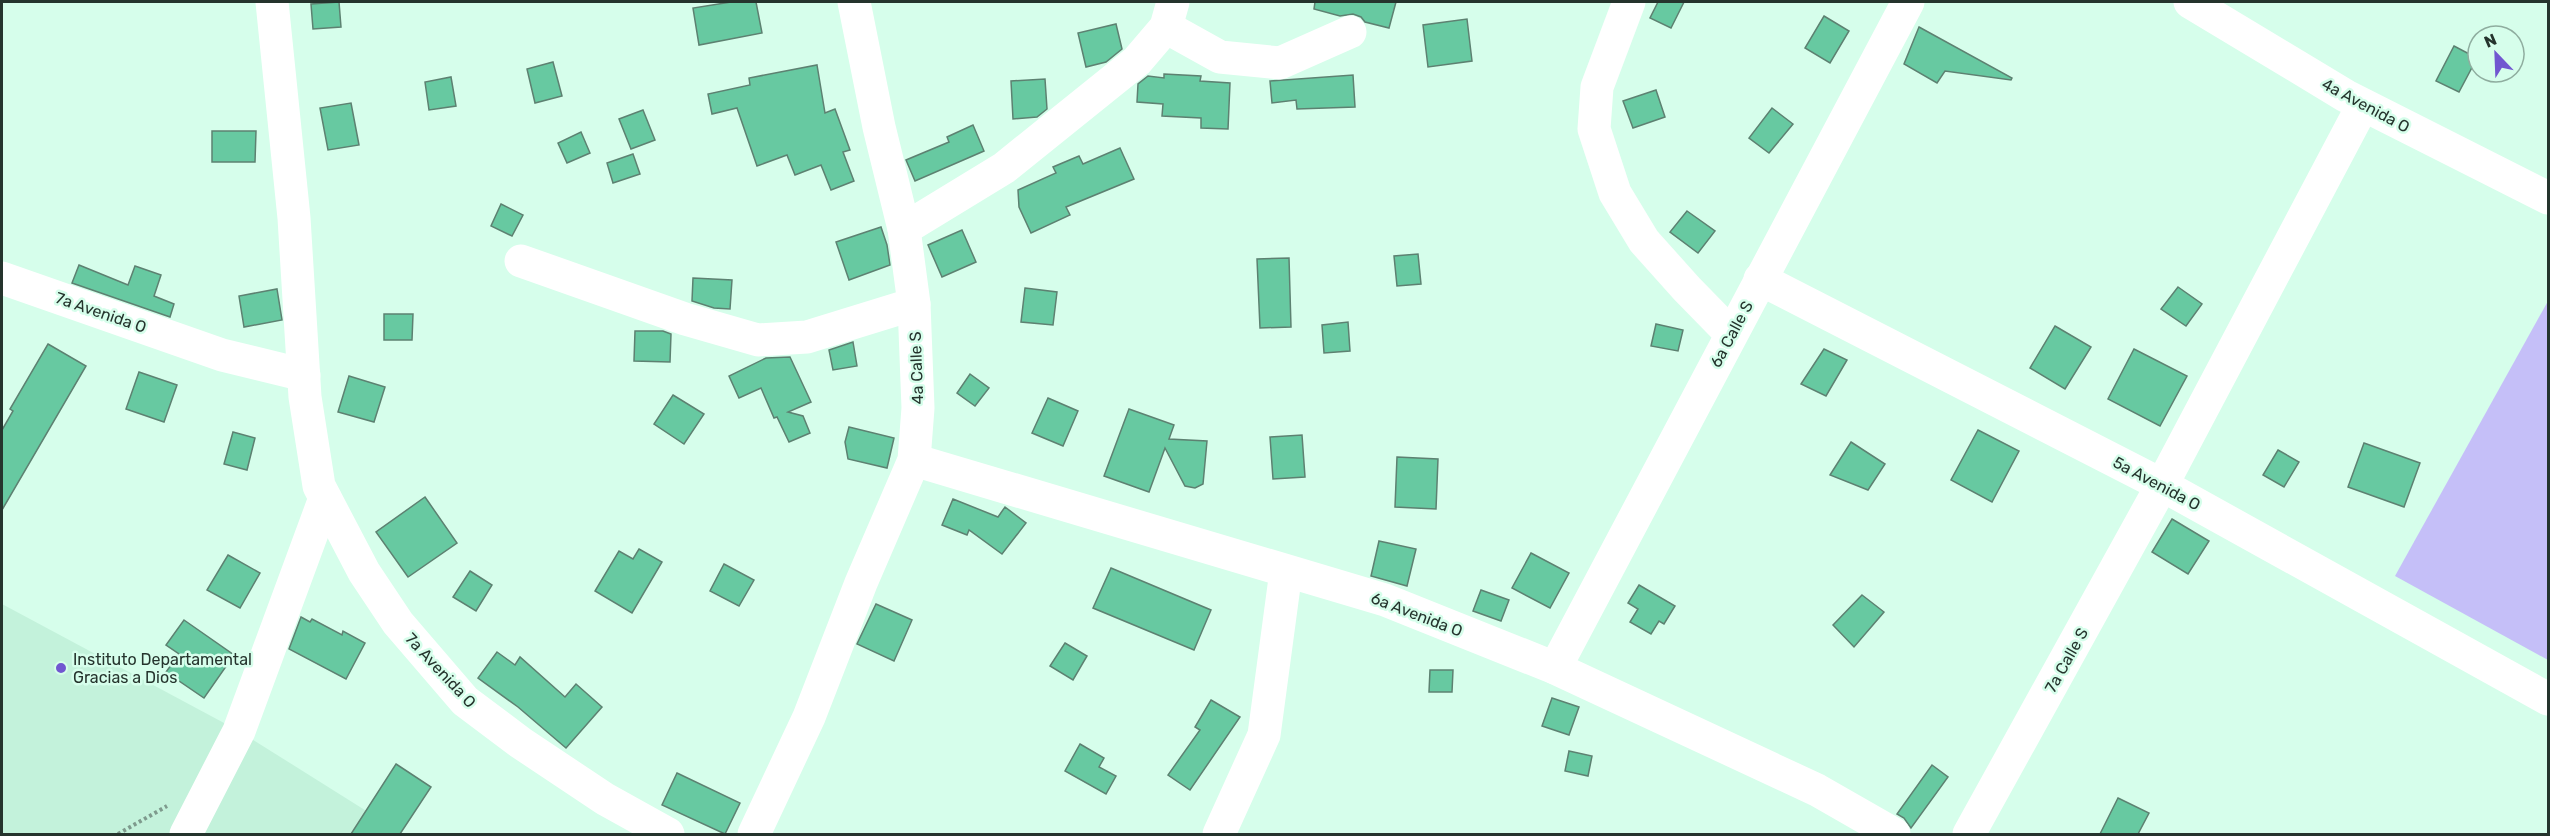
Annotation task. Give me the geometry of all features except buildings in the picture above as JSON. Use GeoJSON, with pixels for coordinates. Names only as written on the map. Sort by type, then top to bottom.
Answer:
{"type":"FeatureCollection","features":[{"type":"Feature","properties":{"kind":"street","name":"7a Avenida O"},"geometry":{"type":"LineString","coordinates":[[272,2],[294,218],[304,397],[319,486],[364,572],[398,623],[465,701],[520,743],[604,799],[668,834]]}},
{"type":"Feature","properties":{"kind":"street","name":"4a Calle S"},"geometry":{"type":"LineString","coordinates":[[754,834],[809,717],[861,583],[914,460],[918,408],[914,303],[904,229],[879,127],[854,2]]}},
{"type":"Feature","properties":{"kind":"street"},"geometry":{"type":"LineString","coordinates":[[1629,2],[1597,87],[1594,129],[1615,193],[1644,240],[1731,334]]}},
{"type":"Feature","properties":{"kind":"street","name":"6a Calle S"},"geometry":{"type":"LineString","coordinates":[[1555,668],[1908,2]]}},
{"type":"Feature","properties":{"kind":"street","name":"4a Avenida O"},"geometry":{"type":"LineString","coordinates":[[2190,2],[2363,105],[2548,194]]}},
{"type":"Feature","properties":{"kind":"street"},"geometry":{"type":"LineString","coordinates":[[904,229],[1004,168],[1137,61],[1170,14],[1220,57],[1280,63],[1350,32]]}},
{"type":"Feature","properties":{"kind":"street","name":"7a Calle S"},"geometry":{"type":"LineString","coordinates":[[1969,834],[2162,485],[2363,105]]}},
{"type":"Feature","properties":{"kind":"street"},"geometry":{"type":"LineString","coordinates":[[521,261],[685,319],[758,340],[807,338],[914,303]]}},
{"type":"Feature","properties":{"kind":"street","name":"7a Avenida O"},"geometry":{"type":"LineString","coordinates":[[2,278],[222,355],[304,375]]}},
{"type":"Feature","properties":{"kind":"street","name":"5a Avenida O"},"geometry":{"type":"LineString","coordinates":[[1760,279],[2162,485],[2548,699]]}},
{"type":"Feature","properties":{"kind":"street","name":"6a Avenida O"},"geometry":{"type":"LineString","coordinates":[[914,460],[1385,600],[1555,668],[1817,790],[1894,834]]}},
{"type":"Feature","properties":{"kind":"street"},"geometry":{"type":"LineString","coordinates":[[186,834],[239,732],[325,498]]}},
{"type":"Feature","properties":{"kind":"street"},"geometry":{"type":"LineString","coordinates":[[1219,834],[1264,735],[1286,571]]}},
{"type":"Feature","properties":{"kind":"shaded area"},"geometry":{"type":"Polygon","coordinates":[[[2548,301],[2548,660],[2395,576],[2548,301]]]}},
{"type":"Feature","properties":{"kind":"shaded area","name":"Instituto Departamental Gracias a Dios"},"geometry":{"type":"Polygon","coordinates":[[[2,604],[239,731],[403,834],[2,834],[2,604]]]}},
{"type":"Feature","properties":{"kind":"place","name":"Instituto Departamental Gracias a Dios"},"geometry":{"type":"Point","coordinates":[61,668]}}]}
